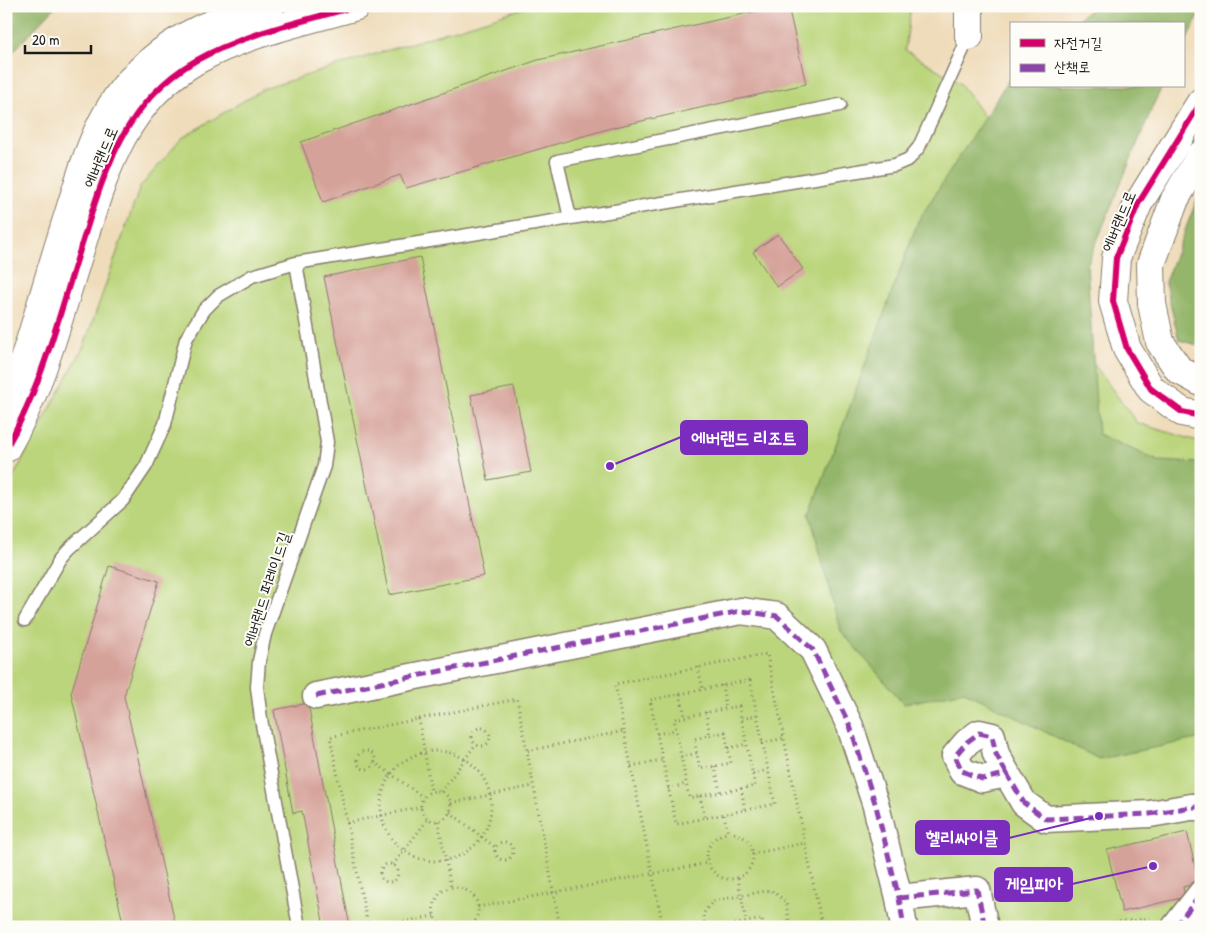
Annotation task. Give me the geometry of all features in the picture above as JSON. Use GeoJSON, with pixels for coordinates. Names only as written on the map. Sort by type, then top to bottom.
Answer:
{"type":"FeatureCollection","features":[{"type":"Feature","properties":{"kind":"street","name":"에버랜드로"},"geometry":{"type":"LineString","coordinates":[[6,404],[27,349],[80,175],[104,121],[118,97],[145,66],[182,38],[216,22],[270,6]]}},
{"type":"Feature","properties":{"kind":"street","name":"에버랜드로"},"geometry":{"type":"LineString","coordinates":[[6,448],[33,394],[45,362],[104,176],[117,145],[131,121],[145,103],[175,74],[216,50],[254,35],[356,6]]}},
{"type":"Feature","properties":{"kind":"street"},"geometry":{"type":"LineString","coordinates":[[969,6],[969,36]]}},
{"type":"Feature","properties":{"kind":"street","name":"에버랜드로"},"geometry":{"type":"LineString","coordinates":[[1201,102],[1138,204],[1116,258],[1113,301],[1128,349],[1151,390],[1182,412],[1201,416]]}},
{"type":"Feature","properties":{"kind":"street"},"geometry":{"type":"LineString","coordinates":[[1201,155],[1175,200],[1150,264],[1152,304],[1160,342],[1179,370],[1201,382]]}},
{"type":"Feature","properties":{"kind":"street"},"geometry":{"type":"LineString","coordinates":[[316,696],[741,611],[777,616],[813,650],[850,726],[876,806],[899,898],[904,927]]}},
{"type":"Feature","properties":{"kind":"street"},"geometry":{"type":"LineString","coordinates":[[1007,774],[1024,803],[1046,819],[1150,814],[1197,806]]}},
{"type":"Feature","properties":{"kind":"street"},"geometry":{"type":"LineString","coordinates":[[899,898],[978,890],[985,927]]}},
{"type":"Feature","properties":{"kind":"street"},"geometry":{"type":"LineString","coordinates":[[1180,921],[1201,894]]}},
{"type":"Feature","properties":{"kind":"lane"},"geometry":{"type":"LineString","coordinates":[[25,620],[61,558],[69,548],[123,500],[146,466],[165,424],[186,339],[204,310],[218,296],[252,276],[296,263],[895,165],[909,159],[919,147],[982,6]]}},
{"type":"Feature","properties":{"kind":"lane"},"geometry":{"type":"LineString","coordinates":[[570,218],[557,161],[840,105]]}},
{"type":"Feature","properties":{"kind":"lane","name":"에버랜드 퍼레이드길"},"geometry":{"type":"LineString","coordinates":[[296,263],[327,442],[324,466],[265,634],[259,661],[257,687],[261,719],[299,927]]}},
{"type":"Feature","properties":{"kind":"path"},"geometry":{"type":"LineString","coordinates":[[663,927],[615,684],[768,654],[821,925],[803,927]]}},
{"type":"Feature","properties":{"kind":"path"},"geometry":{"type":"LineString","coordinates":[[698,667],[703,690]]}},
{"type":"Feature","properties":{"kind":"path"},"geometry":{"type":"LineString","coordinates":[[750,680],[775,804],[676,824],[650,700],[703,690],[750,680]]}},
{"type":"Feature","properties":{"kind":"path"},"geometry":{"type":"LineString","coordinates":[[722,686],[726,708]]}},
{"type":"Feature","properties":{"kind":"path"},"geometry":{"type":"LineString","coordinates":[[680,694],[685,716]]}},
{"type":"Feature","properties":{"kind":"path"},"geometry":{"type":"LineString","coordinates":[[368,927],[330,737],[517,700],[560,927]]}},
{"type":"Feature","properties":{"kind":"path"},"geometry":{"type":"LineString","coordinates":[[739,706],[755,786],[689,798],[674,719],[706,712],[739,706]]}},
{"type":"Feature","properties":{"kind":"path"},"geometry":{"type":"LineString","coordinates":[[706,712],[710,736]]}},
{"type":"Feature","properties":{"kind":"path"},"geometry":{"type":"LineString","coordinates":[[742,719],[757,715]]}},
{"type":"Feature","properties":{"kind":"path"},"geometry":{"type":"LineString","coordinates":[[419,719],[431,791]]}},
{"type":"Feature","properties":{"kind":"path"},"geometry":{"type":"LineString","coordinates":[[483,728],[488,731],[490,737],[486,744],[476,744],[473,736],[475,731],[483,728]]}},
{"type":"Feature","properties":{"kind":"path"},"geometry":{"type":"LineString","coordinates":[[657,734],[676,730]]}},
{"type":"Feature","properties":{"kind":"path"},"geometry":{"type":"LineString","coordinates":[[527,751],[624,731]]}},
{"type":"Feature","properties":{"kind":"path"},"geometry":{"type":"LineString","coordinates":[[725,732],[731,763],[700,769],[694,739],[710,736],[725,732]]}},
{"type":"Feature","properties":{"kind":"path"},"geometry":{"type":"LineString","coordinates":[[762,743],[784,738]]}},
{"type":"Feature","properties":{"kind":"path"},"geometry":{"type":"LineString","coordinates":[[441,792],[476,744]]}},
{"type":"Feature","properties":{"kind":"path"},"geometry":{"type":"LineString","coordinates":[[728,748],[747,744]]}},
{"type":"Feature","properties":{"kind":"path"},"geometry":{"type":"LineString","coordinates":[[434,750],[454,753],[465,759],[483,777],[490,795],[491,812],[486,829],[476,843],[462,854],[446,860],[429,861],[412,856],[398,846],[387,832],[381,816],[381,796],[387,778],[399,763],[416,753],[434,750]]}},
{"type":"Feature","properties":{"kind":"path"},"geometry":{"type":"LineString","coordinates":[[368,751],[374,756],[374,762],[368,768],[363,768],[358,764],[358,756],[362,752],[368,751]]}},
{"type":"Feature","properties":{"kind":"path"},"geometry":{"type":"LineString","coordinates":[[681,756],[697,753]]}},
{"type":"Feature","properties":{"kind":"path"},"geometry":{"type":"LineString","coordinates":[[631,766],[662,760]]}},
{"type":"Feature","properties":{"kind":"path"},"geometry":{"type":"LineString","coordinates":[[374,762],[423,797]]}},
{"type":"Feature","properties":{"kind":"path"},"geometry":{"type":"LineString","coordinates":[[715,766],[720,792]]}},
{"type":"Feature","properties":{"kind":"path"},"geometry":{"type":"LineString","coordinates":[[753,774],[768,770]]}},
{"type":"Feature","properties":{"kind":"path"},"geometry":{"type":"LineString","coordinates":[[668,789],[686,784]]}},
{"type":"Feature","properties":{"kind":"path"},"geometry":{"type":"LineString","coordinates":[[451,803],[533,786]]}},
{"type":"Feature","properties":{"kind":"path"},"geometry":{"type":"LineString","coordinates":[[741,788],[745,810]]}},
{"type":"Feature","properties":{"kind":"path"},"geometry":{"type":"LineString","coordinates":[[431,791],[441,792],[446,794],[451,803],[450,812],[438,821],[428,819],[420,807],[423,797],[431,791]]}},
{"type":"Feature","properties":{"kind":"path"},"geometry":{"type":"LineString","coordinates":[[700,796],[705,818]]}},
{"type":"Feature","properties":{"kind":"path"},"geometry":{"type":"LineString","coordinates":[[347,823],[420,807]]}},
{"type":"Feature","properties":{"kind":"path"},"geometry":{"type":"LineString","coordinates":[[450,812],[496,848]]}},
{"type":"Feature","properties":{"kind":"path"},"geometry":{"type":"LineString","coordinates":[[724,815],[728,834]]}},
{"type":"Feature","properties":{"kind":"path"},"geometry":{"type":"LineString","coordinates":[[393,865],[428,819]]}},
{"type":"Feature","properties":{"kind":"path"},"geometry":{"type":"LineString","coordinates":[[438,821],[451,887]]}},
{"type":"Feature","properties":{"kind":"path"},"geometry":{"type":"LineString","coordinates":[[728,834],[740,836],[746,841],[752,854],[749,868],[738,878],[723,878],[711,870],[708,863],[708,848],[712,842],[718,837],[728,834]]}},
{"type":"Feature","properties":{"kind":"path"},"geometry":{"type":"LineString","coordinates":[[506,842],[512,848],[512,854],[509,858],[501,859],[496,856],[496,848],[506,842]]}},
{"type":"Feature","properties":{"kind":"path"},"geometry":{"type":"LineString","coordinates":[[752,854],[805,843]]}},
{"type":"Feature","properties":{"kind":"path"},"geometry":{"type":"LineString","coordinates":[[478,907],[708,863]]}},
{"type":"Feature","properties":{"kind":"path"},"geometry":{"type":"LineString","coordinates":[[388,864],[393,865],[398,873],[396,878],[388,882],[383,880],[380,872],[382,867],[388,864]]}},
{"type":"Feature","properties":{"kind":"path"},"geometry":{"type":"LineString","coordinates":[[738,878],[746,922]]}},
{"type":"Feature","properties":{"kind":"path"},"geometry":{"type":"LineString","coordinates":[[441,927],[434,916],[433,908],[438,895],[451,887],[466,889],[476,900],[478,914],[470,927]]}},
{"type":"Feature","properties":{"kind":"path"},"geometry":{"type":"LineString","coordinates":[[705,927],[703,914],[713,901],[771,890],[786,902],[790,927]]}},
{"type":"Feature","properties":{"kind":"path"},"geometry":{"type":"LineString","coordinates":[[374,927],[434,916]]}},
{"type":"Feature","properties":{"kind":"path"},"geometry":{"type":"LineString","coordinates":[[733,927],[732,925],[762,919],[763,927]]}},
{"type":"Feature","properties":{"kind":"path"},"geometry":{"type":"LineString","coordinates":[[1095,927],[1115,922],[1180,921]]}},
{"type":"Feature","properties":{"kind":"green space"},"geometry":{"type":"Polygon","coordinates":[[[6,6],[56,6],[6,59],[6,6]]]}},
{"type":"Feature","properties":{"kind":"green space"},"geometry":{"type":"Polygon","coordinates":[[[530,6],[911,6],[905,50],[960,83],[1012,156],[1068,329],[1137,423],[1201,442],[1201,927],[6,927],[6,490],[84,346],[140,187],[182,138],[263,89],[530,6]]]}},
{"type":"Feature","properties":{"kind":"green space"},"geometry":{"type":"Polygon","coordinates":[[[1095,6],[1201,6],[1201,12],[1184,45],[1184,22],[1074,22],[1095,6]]]}},
{"type":"Feature","properties":{"kind":"green space"},"geometry":{"type":"Polygon","coordinates":[[[1010,78],[1010,88],[1162,88],[1087,265],[1098,434],[1158,461],[1201,463],[1201,738],[1099,759],[964,691],[904,704],[840,630],[810,515],[918,221],[1010,78]]]}},
{"type":"Feature","properties":{"kind":"green space"},"geometry":{"type":"Polygon","coordinates":[[[1201,189],[1201,346],[1179,340],[1165,282],[1201,189]]]}},
{"type":"Feature","properties":{"kind":"building"},"geometry":{"type":"Polygon","coordinates":[[[779,6],[788,6],[806,84],[611,128],[406,188],[400,175],[323,202],[301,142],[538,60],[779,6]]]}},
{"type":"Feature","properties":{"kind":"building"},"geometry":{"type":"Polygon","coordinates":[[[778,234],[803,269],[777,287],[753,252],[778,234]]]}},
{"type":"Feature","properties":{"kind":"building"},"geometry":{"type":"Polygon","coordinates":[[[420,257],[484,576],[389,595],[324,277],[420,257]]]}},
{"type":"Feature","properties":{"kind":"building"},"geometry":{"type":"Polygon","coordinates":[[[514,387],[531,472],[488,480],[471,395],[514,387]]]}},
{"type":"Feature","properties":{"kind":"building"},"geometry":{"type":"Polygon","coordinates":[[[109,566],[159,581],[124,696],[176,927],[124,927],[71,693],[109,566]]]}},
{"type":"Feature","properties":{"kind":"building"},"geometry":{"type":"Polygon","coordinates":[[[308,703],[350,927],[324,927],[302,811],[293,813],[274,710],[308,703]]]}},
{"type":"Feature","properties":{"kind":"building"},"geometry":{"type":"Polygon","coordinates":[[[1187,832],[1199,883],[1183,887],[1185,897],[1122,912],[1107,850],[1187,832]]]}},
{"type":"Feature","properties":{"kind":"marked path"},"geometry":{"type":"LineString","coordinates":[[316,696],[741,611],[777,616],[813,650],[850,726],[876,806],[899,898],[904,927]]}},
{"type":"Feature","properties":{"kind":"marked path"},"geometry":{"type":"LineString","coordinates":[[1007,774],[996,754],[992,736],[979,733],[967,742],[955,756],[962,771],[982,779],[1007,774],[1024,803],[1046,819],[1150,814],[1201,807]]}},
{"type":"Feature","properties":{"kind":"marked path"},"geometry":{"type":"LineString","coordinates":[[899,898],[977,890],[985,927]]}},
{"type":"Feature","properties":{"kind":"marked path"},"geometry":{"type":"LineString","coordinates":[[1175,927],[1201,894]]}},
{"type":"Feature","properties":{"kind":"cycle path"},"geometry":{"type":"LineString","coordinates":[[6,448],[39,377],[107,170],[118,145],[132,121],[149,98],[170,78],[214,51],[274,29],[356,6]]}},
{"type":"Feature","properties":{"kind":"cycle path"},"geometry":{"type":"LineString","coordinates":[[1201,102],[1138,204],[1116,258],[1113,301],[1127,349],[1151,389],[1182,412],[1201,416]]}},
{"type":"Feature","properties":{"kind":"place","name":"에버랜드 리조트"},"geometry":{"type":"Point","coordinates":[610,466]}},
{"type":"Feature","properties":{"kind":"place","name":"헬리싸이클"},"geometry":{"type":"Point","coordinates":[1099,816]}},
{"type":"Feature","properties":{"kind":"place","name":"게임피아"},"geometry":{"type":"Point","coordinates":[1153,866]}}]}
